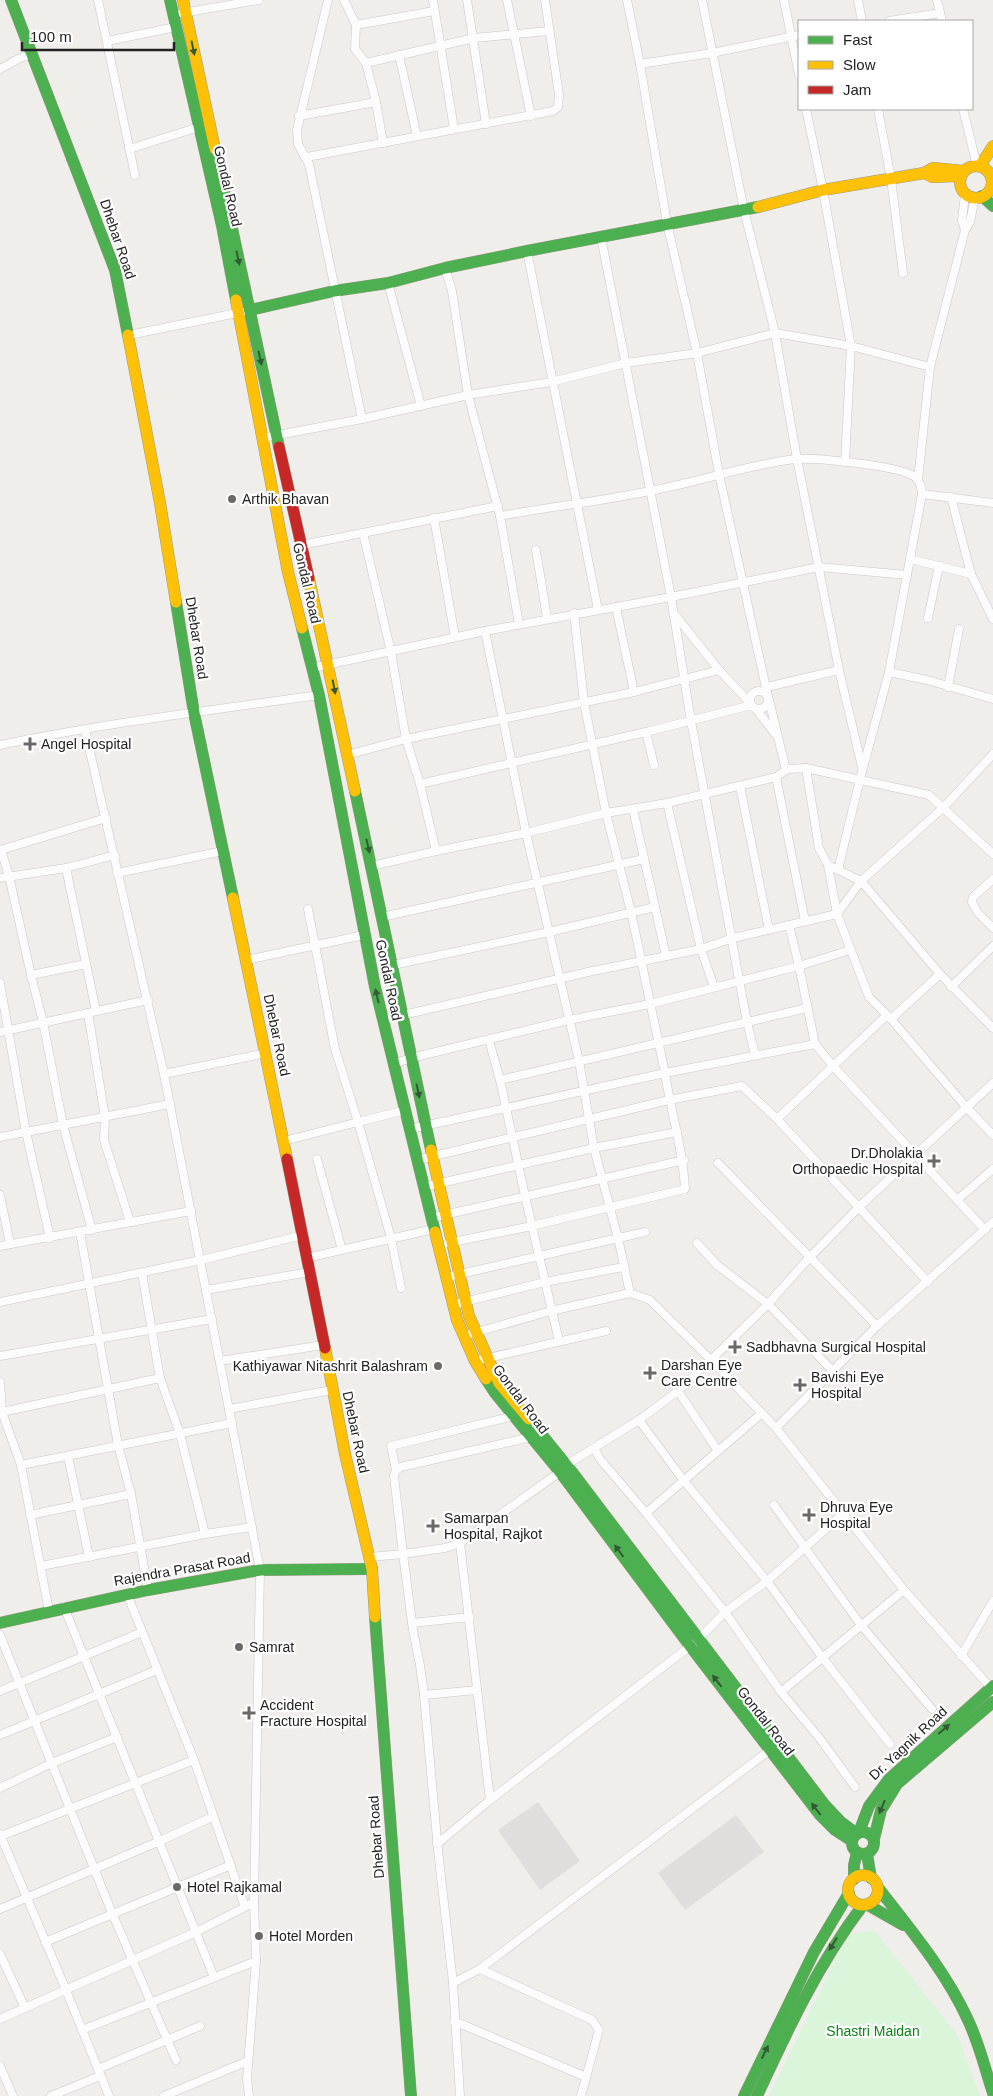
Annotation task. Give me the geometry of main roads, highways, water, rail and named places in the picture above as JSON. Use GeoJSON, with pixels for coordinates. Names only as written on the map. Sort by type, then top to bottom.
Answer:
{"type":"FeatureCollection","features":[{"type":"Feature","properties":{"kind":"main road","name":"Dhebar Road"},"geometry":{"type":"LineString","coordinates":[[11,0],[115,270],[160,503],[194,713],[266,1053],[345,1454],[371,1563],[411,2096]]}},
{"type":"Feature","properties":{"kind":"main road","name":"Gondal Road"},"geometry":{"type":"LineString","coordinates":[[170,0],[222,226],[288,572],[318,695],[382,1020],[406,1110],[438,1246],[464,1302],[475,1332],[480,1359],[495,1393],[531,1437],[563,1469]]}},
{"type":"Feature","properties":{"kind":"main road","name":"Gondal Road"},"geometry":{"type":"LineString","coordinates":[[183,0],[393,965],[450,1242],[452,1306],[463,1336],[694,1643],[770,1750],[826,1822],[856,1836]]}},
{"type":"Feature","properties":{"kind":"main road"},"geometry":{"type":"LineString","coordinates":[[984,167],[993,146]]}},
{"type":"Feature","properties":{"kind":"main road"},"geometry":{"type":"LineString","coordinates":[[250,310],[334,291],[388,283],[445,268],[527,251],[744,210],[823,190],[924,173],[933,168],[962,173],[984,167]]}},
{"type":"Feature","properties":{"kind":"main road"},"geometry":{"type":"LineString","coordinates":[[981,194],[992,181],[984,167]]}},
{"type":"Feature","properties":{"kind":"main road"},"geometry":{"type":"LineString","coordinates":[[962,173],[961,187],[981,194],[993,206]]}},
{"type":"Feature","properties":{"kind":"main road","name":"Rajendra Prasat Road"},"geometry":{"type":"LineString","coordinates":[[0,1623],[127,1594],[260,1570],[371,1563]]}},
{"type":"Feature","properties":{"kind":"main road","name":"Gondal Road"},"geometry":{"type":"LineString","coordinates":[[694,1643],[824,1804],[856,1836]]}},
{"type":"Feature","properties":{"kind":"main road","name":"Dr. Yagnik Road"},"geometry":{"type":"LineString","coordinates":[[856,1836],[869,1806],[889,1779],[992,1687]]}},
{"type":"Feature","properties":{"kind":"main road"},"geometry":{"type":"LineString","coordinates":[[854,1879],[854,1865],[862,1853],[874,1847],[878,1814],[885,1799],[897,1784],[993,1702]]}},
{"type":"Feature","properties":{"kind":"main road"},"geometry":{"type":"LineString","coordinates":[[871,1878],[862,1853],[853,1848],[856,1836],[870,1834],[874,1839]]}},
{"type":"Feature","properties":{"kind":"main road"},"geometry":{"type":"LineString","coordinates":[[744,2096],[814,1952],[849,1893],[850,1885],[854,1879],[862,1875],[871,1878],[878,1884],[876,1899],[865,1905],[829,1950],[796,2011],[757,2096]]}},
{"type":"Feature","properties":{"kind":"main road"},"geometry":{"type":"LineString","coordinates":[[878,1890],[909,1928],[946,1980],[961,2006],[974,2036],[993,2093]]}},
{"type":"Feature","properties":{"kind":"main road"},"geometry":{"type":"LineString","coordinates":[[849,1893],[853,1902],[865,1905],[909,1928]]}},
{"type":"Feature","properties":{"kind":"place","name":"Arthik Bhavan"},"geometry":{"type":"Point","coordinates":[232,499]}},
{"type":"Feature","properties":{"kind":"place","name":"Angel Hospital"},"geometry":{"type":"Point","coordinates":[30,744]}},
{"type":"Feature","properties":{"kind":"place","name":"Dr.Dholakia Orthopaedic Hospital"},"geometry":{"type":"Point","coordinates":[934,1161]}},
{"type":"Feature","properties":{"kind":"place","name":"Sadbhavna Surgical Hospital"},"geometry":{"type":"Point","coordinates":[735,1347]}},
{"type":"Feature","properties":{"kind":"place","name":"Kathiyawar Nitashrit Balashram"},"geometry":{"type":"Point","coordinates":[438,1366]}},
{"type":"Feature","properties":{"kind":"place","name":"Darshan Eye Care Centre"},"geometry":{"type":"Point","coordinates":[650,1373]}},
{"type":"Feature","properties":{"kind":"place","name":"Bavishi Eye Hospital"},"geometry":{"type":"Point","coordinates":[800,1385]}},
{"type":"Feature","properties":{"kind":"place","name":"Dhruva Eye Hospital"},"geometry":{"type":"Point","coordinates":[809,1515]}},
{"type":"Feature","properties":{"kind":"place","name":"Samarpan Hospital, Rajkot"},"geometry":{"type":"Point","coordinates":[433,1526]}},
{"type":"Feature","properties":{"kind":"place","name":"Samrat"},"geometry":{"type":"Point","coordinates":[239,1647]}},
{"type":"Feature","properties":{"kind":"place","name":"Accident Fracture Hospital"},"geometry":{"type":"Point","coordinates":[249,1713]}},
{"type":"Feature","properties":{"kind":"place","name":"Hotel Rajkamal"},"geometry":{"type":"Point","coordinates":[177,1887]}},
{"type":"Feature","properties":{"kind":"place","name":"Hotel Morden"},"geometry":{"type":"Point","coordinates":[259,1936]}},
{"type":"Feature","properties":{"kind":"park label","name":"Shastri Maidan"},"geometry":{"type":"Point","coordinates":[873,2031]}}]}
